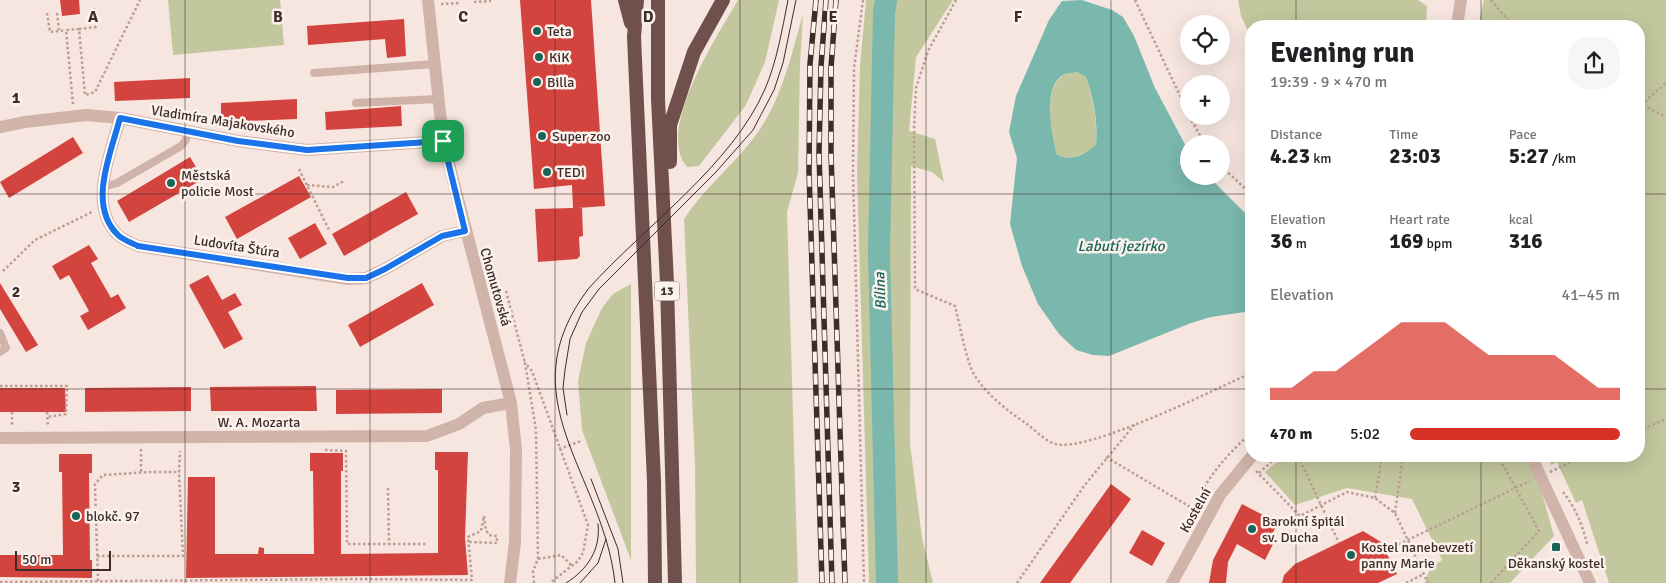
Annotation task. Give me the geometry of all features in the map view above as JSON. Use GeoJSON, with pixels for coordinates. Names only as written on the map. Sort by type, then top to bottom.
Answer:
{"type":"FeatureCollection","features":[{"type":"Feature","properties":{"kind":"highway"},"geometry":{"type":"LineString","coordinates":[[625,0],[634,36]]}},
{"type":"Feature","properties":{"kind":"highway","name":"13"},"geometry":{"type":"LineString","coordinates":[[638,0],[634,36],[654,471],[655,583]]}},
{"type":"Feature","properties":{"kind":"highway","name":"13"},"geometry":{"type":"LineString","coordinates":[[658,0],[658,98],[667,282],[675,583]]}},
{"type":"Feature","properties":{"kind":"highway"},"geometry":{"type":"LineString","coordinates":[[667,282],[670,125],[694,52],[723,0]]}},
{"type":"Feature","properties":{"kind":"street"},"geometry":{"type":"LineString","coordinates":[[1458,20],[1460,0]]}},
{"type":"Feature","properties":{"kind":"street","name":"Chomutovská"},"geometry":{"type":"LineString","coordinates":[[434,2],[434,64],[443,141],[511,403],[516,450],[515,542],[510,583]]}},
{"type":"Feature","properties":{"kind":"street","name":"Vladimíra Majakovského"},"geometry":{"type":"LineString","coordinates":[[0,128],[25,122],[86,115],[120,118],[307,150],[443,141]]}},
{"type":"Feature","properties":{"kind":"street","name":"Ludovíta Štúra"},"geometry":{"type":"LineString","coordinates":[[120,118],[103,187],[102,203],[108,221],[118,236],[138,246],[348,278],[366,278],[442,236],[465,231]]}},
{"type":"Feature","properties":{"kind":"street","name":"W. A. Mozarta"},"geometry":{"type":"LineString","coordinates":[[0,438],[427,436],[459,424],[483,408],[511,403]]}},
{"type":"Feature","properties":{"kind":"street","name":"Kostelní"},"geometry":{"type":"LineString","coordinates":[[1172,583],[1220,495],[1246,462]]}},
{"type":"Feature","properties":{"kind":"street"},"geometry":{"type":"LineString","coordinates":[[1534,462],[1590,583]]}},
{"type":"Feature","properties":{"kind":"lane"},"geometry":{"type":"LineString","coordinates":[[314,73],[434,64]]}},
{"type":"Feature","properties":{"kind":"lane"},"geometry":{"type":"LineString","coordinates":[[356,102],[437,99]]}},
{"type":"Feature","properties":{"kind":"lane"},"geometry":{"type":"LineString","coordinates":[[103,187],[117,184],[181,146],[189,131]]}},
{"type":"Feature","properties":{"kind":"lane"},"geometry":{"type":"LineString","coordinates":[[0,333],[6,348],[0,352]]}},
{"type":"Feature","properties":{"kind":"path"},"geometry":{"type":"LineString","coordinates":[[79,29],[85,94],[95,92],[140,0]]}},
{"type":"Feature","properties":{"kind":"path"},"geometry":{"type":"LineString","coordinates":[[863,0],[854,68],[852,173],[864,583]]}},
{"type":"Feature","properties":{"kind":"path"},"geometry":{"type":"LineString","coordinates":[[956,0],[928,51],[916,88],[914,129],[915,289],[955,306],[972,370],[990,393],[1011,413],[1056,444],[1080,442],[1136,423],[1179,407],[1245,375]]}},
{"type":"Feature","properties":{"kind":"path"},"geometry":{"type":"LineString","coordinates":[[1135,0],[1180,97]]}},
{"type":"Feature","properties":{"kind":"path"},"geometry":{"type":"LineString","coordinates":[[1491,0],[1508,20]]}},
{"type":"Feature","properties":{"kind":"path"},"geometry":{"type":"LineString","coordinates":[[474,2],[491,1]]}},
{"type":"Feature","properties":{"kind":"path"},"geometry":{"type":"LineString","coordinates":[[434,2],[459,3]]}},
{"type":"Feature","properties":{"kind":"path"},"geometry":{"type":"LineString","coordinates":[[47,13],[49,30],[79,29],[96,27],[94,8]]}},
{"type":"Feature","properties":{"kind":"path"},"geometry":{"type":"LineString","coordinates":[[57,13],[59,30]]}},
{"type":"Feature","properties":{"kind":"path"},"geometry":{"type":"LineString","coordinates":[[66,30],[73,104]]}},
{"type":"Feature","properties":{"kind":"path"},"geometry":{"type":"LineString","coordinates":[[1645,100],[1666,83]]}},
{"type":"Feature","properties":{"kind":"path"},"geometry":{"type":"LineString","coordinates":[[1645,106],[1666,117]]}},
{"type":"Feature","properties":{"kind":"path"},"geometry":{"type":"LineString","coordinates":[[299,169],[330,232]]}},
{"type":"Feature","properties":{"kind":"path"},"geometry":{"type":"LineString","coordinates":[[1230,174],[1245,188]]}},
{"type":"Feature","properties":{"kind":"path"},"geometry":{"type":"LineString","coordinates":[[307,185],[333,187],[344,181]]}},
{"type":"Feature","properties":{"kind":"path"},"geometry":{"type":"LineString","coordinates":[[3,272],[35,240],[94,212]]}},
{"type":"Feature","properties":{"kind":"path"},"geometry":{"type":"LineString","coordinates":[[506,291],[525,363],[536,430],[538,559],[533,570],[534,583]]}},
{"type":"Feature","properties":{"kind":"path"},"geometry":{"type":"LineString","coordinates":[[525,363],[532,371],[588,525],[583,553],[572,566],[550,583]]}},
{"type":"Feature","properties":{"kind":"path"},"geometry":{"type":"LineString","coordinates":[[0,386],[67,386],[66,414],[47,417]]}},
{"type":"Feature","properties":{"kind":"path"},"geometry":{"type":"LineString","coordinates":[[12,412],[12,433]]}},
{"type":"Feature","properties":{"kind":"path"},"geometry":{"type":"LineString","coordinates":[[47,412],[48,433]]}},
{"type":"Feature","properties":{"kind":"path"},"geometry":{"type":"LineString","coordinates":[[1645,428],[1666,419]]}},
{"type":"Feature","properties":{"kind":"path"},"geometry":{"type":"LineString","coordinates":[[1017,583],[1106,457],[1136,423]]}},
{"type":"Feature","properties":{"kind":"path"},"geometry":{"type":"LineString","coordinates":[[1106,457],[1192,508],[1212,472],[1245,439]]}},
{"type":"Feature","properties":{"kind":"path"},"geometry":{"type":"LineString","coordinates":[[559,449],[581,441]]}},
{"type":"Feature","properties":{"kind":"path"},"geometry":{"type":"LineString","coordinates":[[141,448],[141,472]]}},
{"type":"Feature","properties":{"kind":"path"},"geometry":{"type":"LineString","coordinates":[[316,450],[346,451],[347,544],[426,544]]}},
{"type":"Feature","properties":{"kind":"path"},"geometry":{"type":"LineString","coordinates":[[98,556],[183,556],[179,451],[188,451]]}},
{"type":"Feature","properties":{"kind":"path"},"geometry":{"type":"LineString","coordinates":[[1250,462],[1300,516],[1347,492],[1375,498],[1395,514],[1428,583]]}},
{"type":"Feature","properties":{"kind":"path"},"geometry":{"type":"LineString","coordinates":[[1259,473],[1271,462]]}},
{"type":"Feature","properties":{"kind":"path"},"geometry":{"type":"LineString","coordinates":[[1301,462],[1339,543]]}},
{"type":"Feature","properties":{"kind":"path"},"geometry":{"type":"LineString","coordinates":[[1375,498],[1381,462]]}},
{"type":"Feature","properties":{"kind":"path"},"geometry":{"type":"LineString","coordinates":[[1395,514],[1402,462]]}},
{"type":"Feature","properties":{"kind":"path"},"geometry":{"type":"LineString","coordinates":[[1491,583],[1539,531],[1502,462]]}},
{"type":"Feature","properties":{"kind":"path"},"geometry":{"type":"LineString","coordinates":[[1549,472],[1571,462]]}},
{"type":"Feature","properties":{"kind":"path"},"geometry":{"type":"LineString","coordinates":[[98,581],[95,484],[98,479],[103,475],[179,472]]}},
{"type":"Feature","properties":{"kind":"path"},"geometry":{"type":"LineString","coordinates":[[1385,551],[1532,480]]}},
{"type":"Feature","properties":{"kind":"path"},"geometry":{"type":"LineString","coordinates":[[388,488],[389,544]]}},
{"type":"Feature","properties":{"kind":"path"},"geometry":{"type":"LineString","coordinates":[[0,582],[361,578],[472,580],[468,537],[481,531],[484,516],[486,530],[489,535],[497,536],[497,543],[469,542]]}},
{"type":"Feature","properties":{"kind":"path"},"geometry":{"type":"LineString","coordinates":[[538,559],[561,555],[572,566]]}},
{"type":"Feature","properties":{"kind":"path"},"geometry":{"type":"LineString","coordinates":[[1406,583],[1424,574]]}},
{"type":"Feature","properties":{"kind":"path"},"geometry":{"type":"LineString","coordinates":[[361,578],[361,583]]}},
{"type":"Feature","properties":{"kind":"path"},"geometry":{"type":"LineString","coordinates":[[269,579],[274,583]]}},
{"type":"Feature","properties":{"kind":"green space"},"geometry":{"type":"Polygon","coordinates":[[[168,0],[280,0],[284,45],[173,55],[168,0]]]}},
{"type":"Feature","properties":{"kind":"green space"},"geometry":{"type":"Polygon","coordinates":[[[738,0],[779,0],[765,62],[746,105],[699,166],[687,167],[679,151],[679,130],[684,107],[705,58],[738,0]]]}},
{"type":"Feature","properties":{"kind":"green space"},"geometry":{"type":"Polygon","coordinates":[[[866,0],[953,0],[916,57],[909,131],[935,139],[944,182],[932,172],[911,166],[910,444],[922,538],[933,583],[869,583],[857,173],[860,66],[866,0]]]}},
{"type":"Feature","properties":{"kind":"green space"},"geometry":{"type":"Polygon","coordinates":[[[1238,0],[1418,0],[1427,6],[1426,20],[1245,20],[1245,24],[1241,16],[1238,0]]]}},
{"type":"Feature","properties":{"kind":"green space"},"geometry":{"type":"Polygon","coordinates":[[[1484,0],[1666,0],[1666,583],[1609,583],[1582,500],[1576,503],[1557,462],[1645,462],[1645,20],[1479,20],[1484,0]]]}},
{"type":"Feature","properties":{"kind":"green space"},"geometry":{"type":"Polygon","coordinates":[[[803,14],[798,173],[787,212],[798,583],[696,583],[695,465],[684,219],[701,197],[747,146],[765,121],[785,77],[803,14]]]}},
{"type":"Feature","properties":{"kind":"green space"},"geometry":{"type":"Polygon","coordinates":[[[1077,72],[1086,77],[1091,94],[1096,120],[1096,146],[1078,156],[1063,157],[1057,155],[1055,146],[1051,124],[1051,99],[1053,88],[1058,80],[1066,74],[1077,72]]]}},
{"type":"Feature","properties":{"kind":"green space"},"geometry":{"type":"Polygon","coordinates":[[[631,284],[631,560],[582,430],[578,381],[586,343],[602,308],[613,294],[631,284]]]}},
{"type":"Feature","properties":{"kind":"green space"},"geometry":{"type":"Polygon","coordinates":[[[1276,462],[1528,462],[1540,486],[1554,536],[1510,583],[1425,583],[1430,568],[1442,560],[1412,499],[1347,488],[1295,505],[1265,472],[1276,462]]]}},
{"type":"Feature","properties":{"kind":"water","name":"Labutí jezírko"},"geometry":{"type":"Polygon","coordinates":[[[1082,0],[1112,10],[1123,17],[1134,36],[1155,88],[1180,135],[1180,185],[1217,185],[1245,213],[1245,312],[1211,317],[1191,323],[1109,356],[1093,355],[1076,350],[1059,334],[1038,304],[1022,266],[1010,224],[1017,158],[1009,132],[1016,96],[1049,20],[1062,1],[1082,0]],[[1077,72],[1065,74],[1058,80],[1053,88],[1050,111],[1057,155],[1062,157],[1078,156],[1096,145],[1095,111],[1086,77],[1077,72]]]}},
{"type":"Feature","properties":{"kind":"building"},"geometry":{"type":"Polygon","coordinates":[[[60,0],[79,0],[80,14],[62,16],[60,0]]]}},
{"type":"Feature","properties":{"kind":"building"},"geometry":{"type":"Polygon","coordinates":[[[520,0],[591,0],[605,206],[578,208],[582,208],[583,236],[579,237],[580,256],[577,259],[538,262],[535,209],[573,208],[572,185],[534,189],[520,0]]]}},
{"type":"Feature","properties":{"kind":"building"},"geometry":{"type":"Polygon","coordinates":[[[404,19],[406,56],[387,58],[385,39],[308,45],[307,26],[404,19]]]}},
{"type":"Feature","properties":{"kind":"building"},"geometry":{"type":"Polygon","coordinates":[[[190,78],[190,98],[115,101],[114,82],[190,78]]]}},
{"type":"Feature","properties":{"kind":"building"},"geometry":{"type":"Polygon","coordinates":[[[297,99],[297,119],[221,122],[221,103],[297,99]]]}},
{"type":"Feature","properties":{"kind":"building"},"geometry":{"type":"Polygon","coordinates":[[[401,106],[402,126],[326,130],[325,112],[401,106]]]}},
{"type":"Feature","properties":{"kind":"building"},"geometry":{"type":"Polygon","coordinates":[[[73,137],[83,153],[9,198],[0,182],[73,137]]]}},
{"type":"Feature","properties":{"kind":"building"},"geometry":{"type":"Polygon","coordinates":[[[190,157],[203,179],[129,222],[117,201],[190,157]]]}},
{"type":"Feature","properties":{"kind":"building"},"geometry":{"type":"Polygon","coordinates":[[[299,176],[311,197],[237,239],[225,217],[299,176]]]}},
{"type":"Feature","properties":{"kind":"building"},"geometry":{"type":"Polygon","coordinates":[[[406,192],[418,214],[344,256],[332,234],[406,192]]]}},
{"type":"Feature","properties":{"kind":"building"},"geometry":{"type":"Polygon","coordinates":[[[315,223],[327,244],[300,259],[288,238],[315,223]]]}},
{"type":"Feature","properties":{"kind":"building"},"geometry":{"type":"Polygon","coordinates":[[[89,245],[98,259],[91,263],[111,298],[118,294],[126,308],[88,330],[80,316],[89,311],[69,275],[60,280],[52,266],[89,245]]]}},
{"type":"Feature","properties":{"kind":"building"},"geometry":{"type":"Polygon","coordinates":[[[208,275],[222,300],[235,293],[242,305],[228,312],[243,339],[224,349],[189,285],[208,275]]]}},
{"type":"Feature","properties":{"kind":"building"},"geometry":{"type":"Polygon","coordinates":[[[0,283],[38,345],[26,352],[0,309],[0,283]]]}},
{"type":"Feature","properties":{"kind":"building"},"geometry":{"type":"Polygon","coordinates":[[[422,283],[434,305],[360,347],[348,325],[422,283]]]}},
{"type":"Feature","properties":{"kind":"building"},"geometry":{"type":"Polygon","coordinates":[[[316,386],[317,411],[211,411],[210,387],[316,386]]]}},
{"type":"Feature","properties":{"kind":"building"},"geometry":{"type":"Polygon","coordinates":[[[191,387],[191,411],[85,412],[85,388],[191,387]]]}},
{"type":"Feature","properties":{"kind":"building"},"geometry":{"type":"Polygon","coordinates":[[[0,388],[65,388],[66,412],[0,412],[0,388]]]}},
{"type":"Feature","properties":{"kind":"building"},"geometry":{"type":"Polygon","coordinates":[[[442,389],[442,413],[336,414],[336,390],[442,389]]]}},
{"type":"Feature","properties":{"kind":"building"},"geometry":{"type":"Polygon","coordinates":[[[435,452],[468,452],[465,538],[468,575],[186,578],[188,477],[215,477],[215,554],[258,554],[259,547],[264,548],[264,554],[314,554],[313,471],[310,471],[310,453],[343,453],[343,471],[341,471],[341,554],[438,553],[438,470],[435,470],[435,452]]]}},
{"type":"Feature","properties":{"kind":"building","name":"blokč. 97"},"geometry":{"type":"Polygon","coordinates":[[[59,454],[92,454],[92,473],[89,473],[92,578],[0,577],[0,555],[63,555],[62,472],[59,472],[59,454]]]}},
{"type":"Feature","properties":{"kind":"building"},"geometry":{"type":"Polygon","coordinates":[[[1111,484],[1131,499],[1070,583],[1040,583],[1111,484]]]}},
{"type":"Feature","properties":{"kind":"building","name":"Barokní špitál sv. Ducha"},"geometry":{"type":"Polygon","coordinates":[[[1242,504],[1278,523],[1271,536],[1276,538],[1265,560],[1237,544],[1228,562],[1226,583],[1209,583],[1213,560],[1242,504]]]}},
{"type":"Feature","properties":{"kind":"building"},"geometry":{"type":"Polygon","coordinates":[[[1142,530],[1165,543],[1152,566],[1129,553],[1142,530]]]}},
{"type":"Feature","properties":{"kind":"building","name":"Kostel nanebevzetí panny Marie"},"geometry":{"type":"Polygon","coordinates":[[[1363,531],[1381,542],[1397,574],[1378,583],[1282,583],[1284,575],[1295,564],[1363,531]]]}},
{"type":"Feature","properties":{"kind":"waterway","name":"Bílina"},"geometry":{"type":"LineString","coordinates":[[886,0],[884,13],[879,252],[887,583]]}},
{"type":"Feature","properties":{"kind":"tram line"},"geometry":{"type":"LineString","coordinates":[[615,583],[607,543],[566,435],[557,400],[556,365],[566,328],[589,288],[710,169],[750,117],[765,89],[773,68],[788,0]]}},
{"type":"Feature","properties":{"kind":"tram line"},"geometry":{"type":"LineString","coordinates":[[567,415],[563,388],[565,370],[570,339],[582,312],[599,289],[716,172],[753,130],[774,90],[783,63],[796,0]]}},
{"type":"Feature","properties":{"kind":"tram line"},"geometry":{"type":"LineString","coordinates":[[591,479],[618,549],[623,583]]}},
{"type":"Feature","properties":{"kind":"tram line"},"geometry":{"type":"LineString","coordinates":[[566,583],[580,572],[595,551],[598,524]]}},
{"type":"Feature","properties":{"kind":"tram line"},"geometry":{"type":"LineString","coordinates":[[580,583],[598,563],[606,539]]}},
{"type":"Feature","properties":{"kind":"railway"},"geometry":{"type":"LineString","coordinates":[[816,0],[810,64],[809,171],[822,583]]}},
{"type":"Feature","properties":{"kind":"railway"},"geometry":{"type":"LineString","coordinates":[[826,0],[821,66],[819,153],[832,583]]}},
{"type":"Feature","properties":{"kind":"railway"},"geometry":{"type":"LineString","coordinates":[[836,0],[831,68],[831,154],[845,583]]}},
{"type":"Feature","properties":{"kind":"place","name":"Teta"},"geometry":{"type":"Point","coordinates":[537,31]}},
{"type":"Feature","properties":{"kind":"place","name":"KiK"},"geometry":{"type":"Point","coordinates":[539,57]}},
{"type":"Feature","properties":{"kind":"place","name":"Billa"},"geometry":{"type":"Point","coordinates":[537,82]}},
{"type":"Feature","properties":{"kind":"place","name":"Super zoo"},"geometry":{"type":"Point","coordinates":[542,136]}},
{"type":"Feature","properties":{"kind":"place","name":"TEDi"},"geometry":{"type":"Point","coordinates":[547,172]}},
{"type":"Feature","properties":{"kind":"place","name":"Městská policie Most"},"geometry":{"type":"Point","coordinates":[171,183]}},
{"type":"Feature","properties":{"kind":"place","name":"blokč. 97"},"geometry":{"type":"Point","coordinates":[76,516]}},
{"type":"Feature","properties":{"kind":"place","name":"Barokní špitál sv. Ducha"},"geometry":{"type":"Point","coordinates":[1252,529]}},
{"type":"Feature","properties":{"kind":"place","name":"Děkanský kostel"},"geometry":{"type":"Point","coordinates":[1556,547]}},
{"type":"Feature","properties":{"kind":"place","name":"Kostel nanebevzetí panny Marie"},"geometry":{"type":"Point","coordinates":[1351,555]}},
{"type":"Feature","properties":{"kind":"route"},"geometry":{"type":"LineString","coordinates":[[120,118],[238,141],[307,150],[443,141],[465,231],[442,236],[366,278],[348,278],[138,246],[118,236],[108,221],[102,203],[104,181],[120,118]]}}]}
